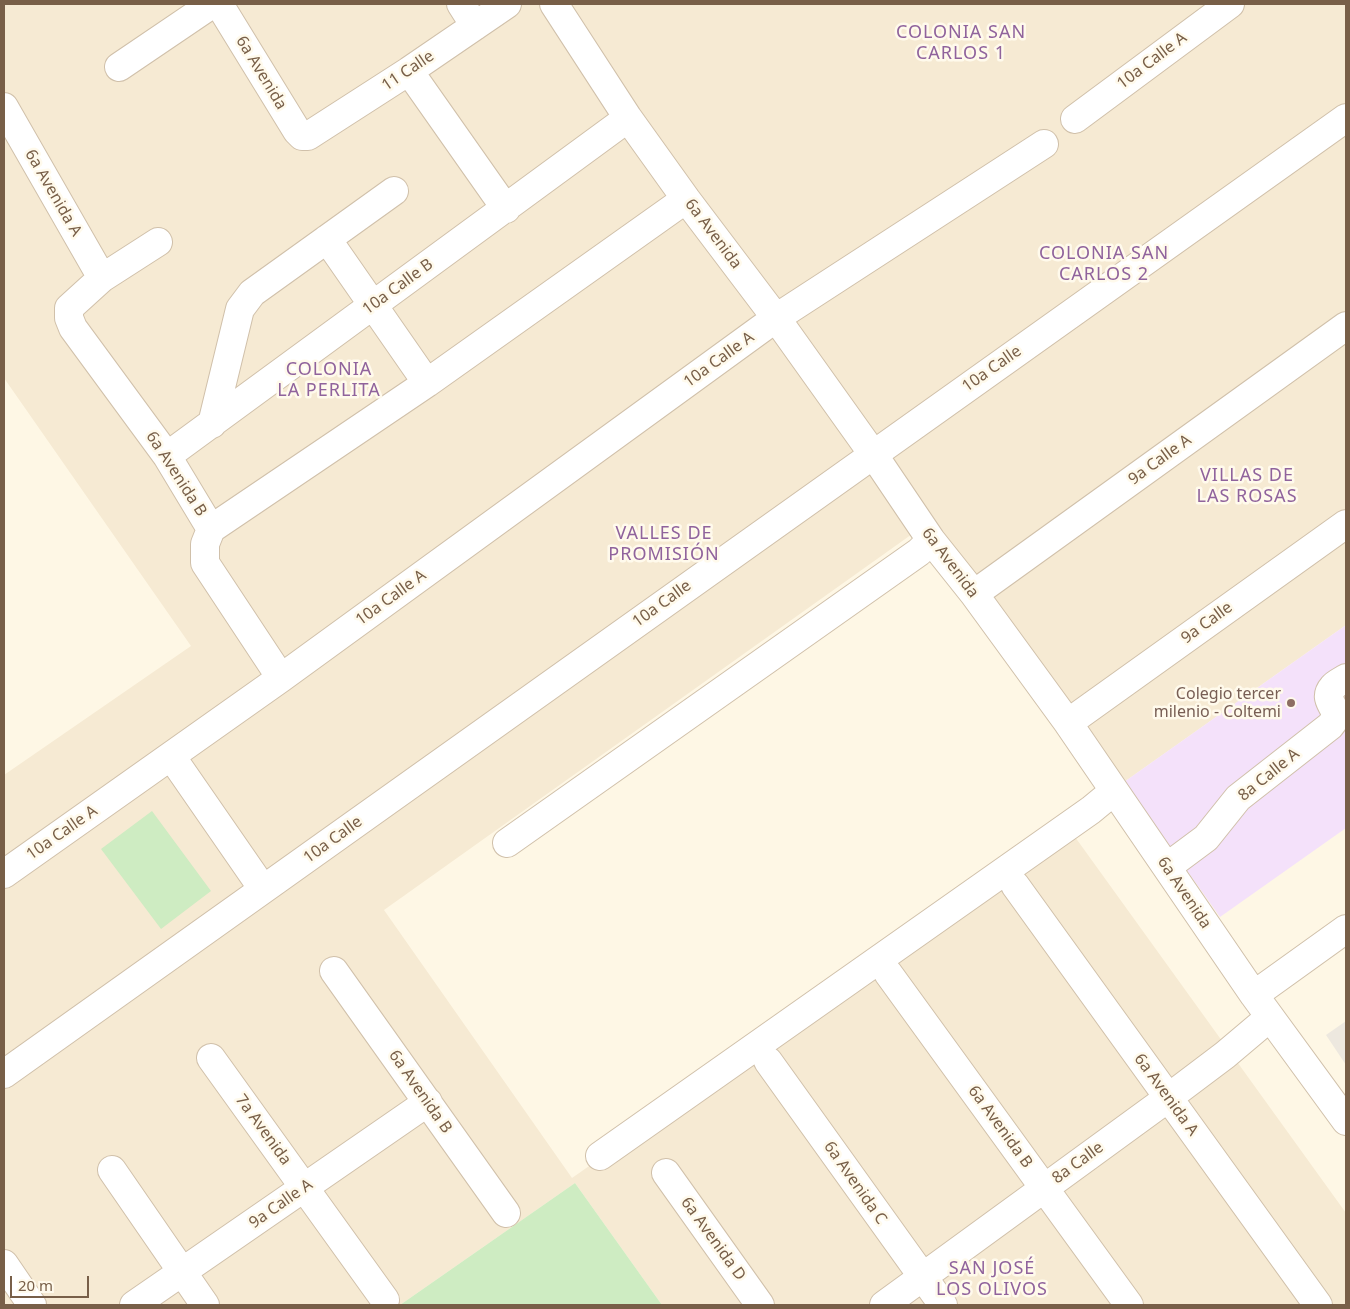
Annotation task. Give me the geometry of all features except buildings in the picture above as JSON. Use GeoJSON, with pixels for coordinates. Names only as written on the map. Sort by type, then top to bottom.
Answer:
{"type":"FeatureCollection","features":[{"type":"Feature","properties":{"kind":"street"},"geometry":{"type":"LineString","coordinates":[[120,67],[212,4]]}},
{"type":"Feature","properties":{"kind":"street","name":"6a Avenida"},"geometry":{"type":"LineString","coordinates":[[219,4],[297,131],[302,136],[308,136]]}},
{"type":"Feature","properties":{"kind":"street","name":"11 Calle"},"geometry":{"type":"LineString","coordinates":[[308,136],[409,71],[468,15],[507,4]]}},
{"type":"Feature","properties":{"kind":"street","name":"6a Avenida"},"geometry":{"type":"LineString","coordinates":[[554,4],[628,118],[686,200],[776,318],[873,454],[931,540],[974,594],[1068,723],[1254,995],[1346,1121]]}},
{"type":"Feature","properties":{"kind":"street","name":"10a Calle A"},"geometry":{"type":"LineString","coordinates":[[1074,119],[1230,4]]}},
{"type":"Feature","properties":{"kind":"street"},"geometry":{"type":"LineString","coordinates":[[409,71],[506,209]]}},
{"type":"Feature","properties":{"kind":"street","name":"6a Avenida A"},"geometry":{"type":"LineString","coordinates":[[4,108],[102,278]]}},
{"type":"Feature","properties":{"kind":"street","name":"10a Calle B"},"geometry":{"type":"LineString","coordinates":[[167,456],[628,118]]}},
{"type":"Feature","properties":{"kind":"street","name":"10a Calle"},"geometry":{"type":"LineString","coordinates":[[4,1074],[1346,118]]}},
{"type":"Feature","properties":{"kind":"street","name":"10a Calle A"},"geometry":{"type":"LineString","coordinates":[[4,874],[281,678],[776,318],[1044,144]]}},
{"type":"Feature","properties":{"kind":"street"},"geometry":{"type":"LineString","coordinates":[[212,424],[240,309],[252,293],[394,191]]}},
{"type":"Feature","properties":{"kind":"street"},"geometry":{"type":"LineString","coordinates":[[211,529],[427,383],[686,200]]}},
{"type":"Feature","properties":{"kind":"street"},"geometry":{"type":"LineString","coordinates":[[327,239],[427,383]]}},
{"type":"Feature","properties":{"kind":"street"},"geometry":{"type":"LineString","coordinates":[[102,278],[158,242]]}},
{"type":"Feature","properties":{"kind":"street","name":"6a Avenida B"},"geometry":{"type":"LineString","coordinates":[[102,278],[69,308],[69,318],[73,328],[167,456],[211,529],[204,544],[205,563],[281,678]]}},
{"type":"Feature","properties":{"kind":"street","name":"9a Calle A"},"geometry":{"type":"LineString","coordinates":[[974,594],[1346,326]]}},
{"type":"Feature","properties":{"kind":"street","name":"9a Calle"},"geometry":{"type":"LineString","coordinates":[[1068,723],[1346,524]]}},
{"type":"Feature","properties":{"kind":"street"},"geometry":{"type":"LineString","coordinates":[[507,843],[919,552],[931,540]]}},
{"type":"Feature","properties":{"kind":"street","name":"8a Calle A"},"geometry":{"type":"LineString","coordinates":[[1167,867],[1206,838],[1238,798],[1330,726],[1336,719],[1336,713],[1330,703],[1329,695],[1333,687],[1346,678]]}},
{"type":"Feature","properties":{"kind":"street"},"geometry":{"type":"LineString","coordinates":[[171,756],[263,889]]}},
{"type":"Feature","properties":{"kind":"street"},"geometry":{"type":"LineString","coordinates":[[600,1156],[1091,810],[1114,791]]}},
{"type":"Feature","properties":{"kind":"street","name":"6a Avenida A"},"geometry":{"type":"LineString","coordinates":[[1015,885],[1318,1305]]}},
{"type":"Feature","properties":{"kind":"street"},"geometry":{"type":"LineString","coordinates":[[1254,995],[1346,928]]}},
{"type":"Feature","properties":{"kind":"street","name":"6a Avenida B"},"geometry":{"type":"LineString","coordinates":[[334,971],[506,1213]]}},
{"type":"Feature","properties":{"kind":"street","name":"6a Avenida B"},"geometry":{"type":"LineString","coordinates":[[888,973],[1129,1305]]}},
{"type":"Feature","properties":{"kind":"street","name":"8a Calle"},"geometry":{"type":"LineString","coordinates":[[884,1305],[1168,1098],[1225,1055],[1270,1017]]}},
{"type":"Feature","properties":{"kind":"street","name":"7a Avenida"},"geometry":{"type":"LineString","coordinates":[[211,1058],[386,1300]]}},
{"type":"Feature","properties":{"kind":"street","name":"6a Avenida C"},"geometry":{"type":"LineString","coordinates":[[768,1061],[943,1305]]}},
{"type":"Feature","properties":{"kind":"street","name":"9a Calle A"},"geometry":{"type":"LineString","coordinates":[[134,1305],[428,1102]]}},
{"type":"Feature","properties":{"kind":"street"},"geometry":{"type":"LineString","coordinates":[[112,1170],[205,1305]]}},
{"type":"Feature","properties":{"kind":"street","name":"6a Avenida D"},"geometry":{"type":"LineString","coordinates":[[666,1174],[760,1305]]}},
{"type":"Feature","properties":{"kind":"street"},"geometry":{"type":"LineString","coordinates":[[4,1264],[32,1305]]}},
{"type":"Feature","properties":{"kind":"shaded area"},"geometry":{"type":"Polygon","coordinates":[[[4,4],[1346,4],[1346,625],[1110,792],[922,527],[384,910],[572,1178],[1070,830],[1346,1213],[1346,1305],[662,1305],[575,1183],[400,1305],[4,1305],[4,775],[191,646],[4,378],[4,4]]]}},
{"type":"Feature","properties":{"kind":"shaded area","name":"Colegio tercer milenio - Coltemi"},"geometry":{"type":"Polygon","coordinates":[[[1346,625],[1346,828],[1220,917],[1124,782],[1346,625]]]}},
{"type":"Feature","properties":{"kind":"shaded area"},"geometry":{"type":"Polygon","coordinates":[[[1346,1021],[1346,1065],[1326,1035],[1346,1021]]]}},
{"type":"Feature","properties":{"kind":"green space"},"geometry":{"type":"Polygon","coordinates":[[[152,811],[211,891],[161,929],[101,849],[152,811]]]}},
{"type":"Feature","properties":{"kind":"green space"},"geometry":{"type":"Polygon","coordinates":[[[575,1183],[662,1305],[400,1305],[575,1183]]]}},
{"type":"Feature","properties":{"kind":"place","name":"Colegio tercer milenio - Coltemi"},"geometry":{"type":"Point","coordinates":[1291,703]}},
{"type":"Feature","properties":{"kind":"district","name":"COLONIA SAN CARLOS 1"},"geometry":{"type":"Point","coordinates":[961,43]}},
{"type":"Feature","properties":{"kind":"district","name":"COLONIA SAN CARLOS 2"},"geometry":{"type":"Point","coordinates":[1104,264]}},
{"type":"Feature","properties":{"kind":"district","name":"COLONIA LA PERLITA"},"geometry":{"type":"Point","coordinates":[329,380]}},
{"type":"Feature","properties":{"kind":"district","name":"VILLAS DE LAS ROSAS"},"geometry":{"type":"Point","coordinates":[1247,486]}},
{"type":"Feature","properties":{"kind":"district","name":"VALLES DE PROMISIÓN"},"geometry":{"type":"Point","coordinates":[664,544]}},
{"type":"Feature","properties":{"kind":"district","name":"SAN JOSÉ LOS OLIVOS"},"geometry":{"type":"Point","coordinates":[992,1279]}}]}
